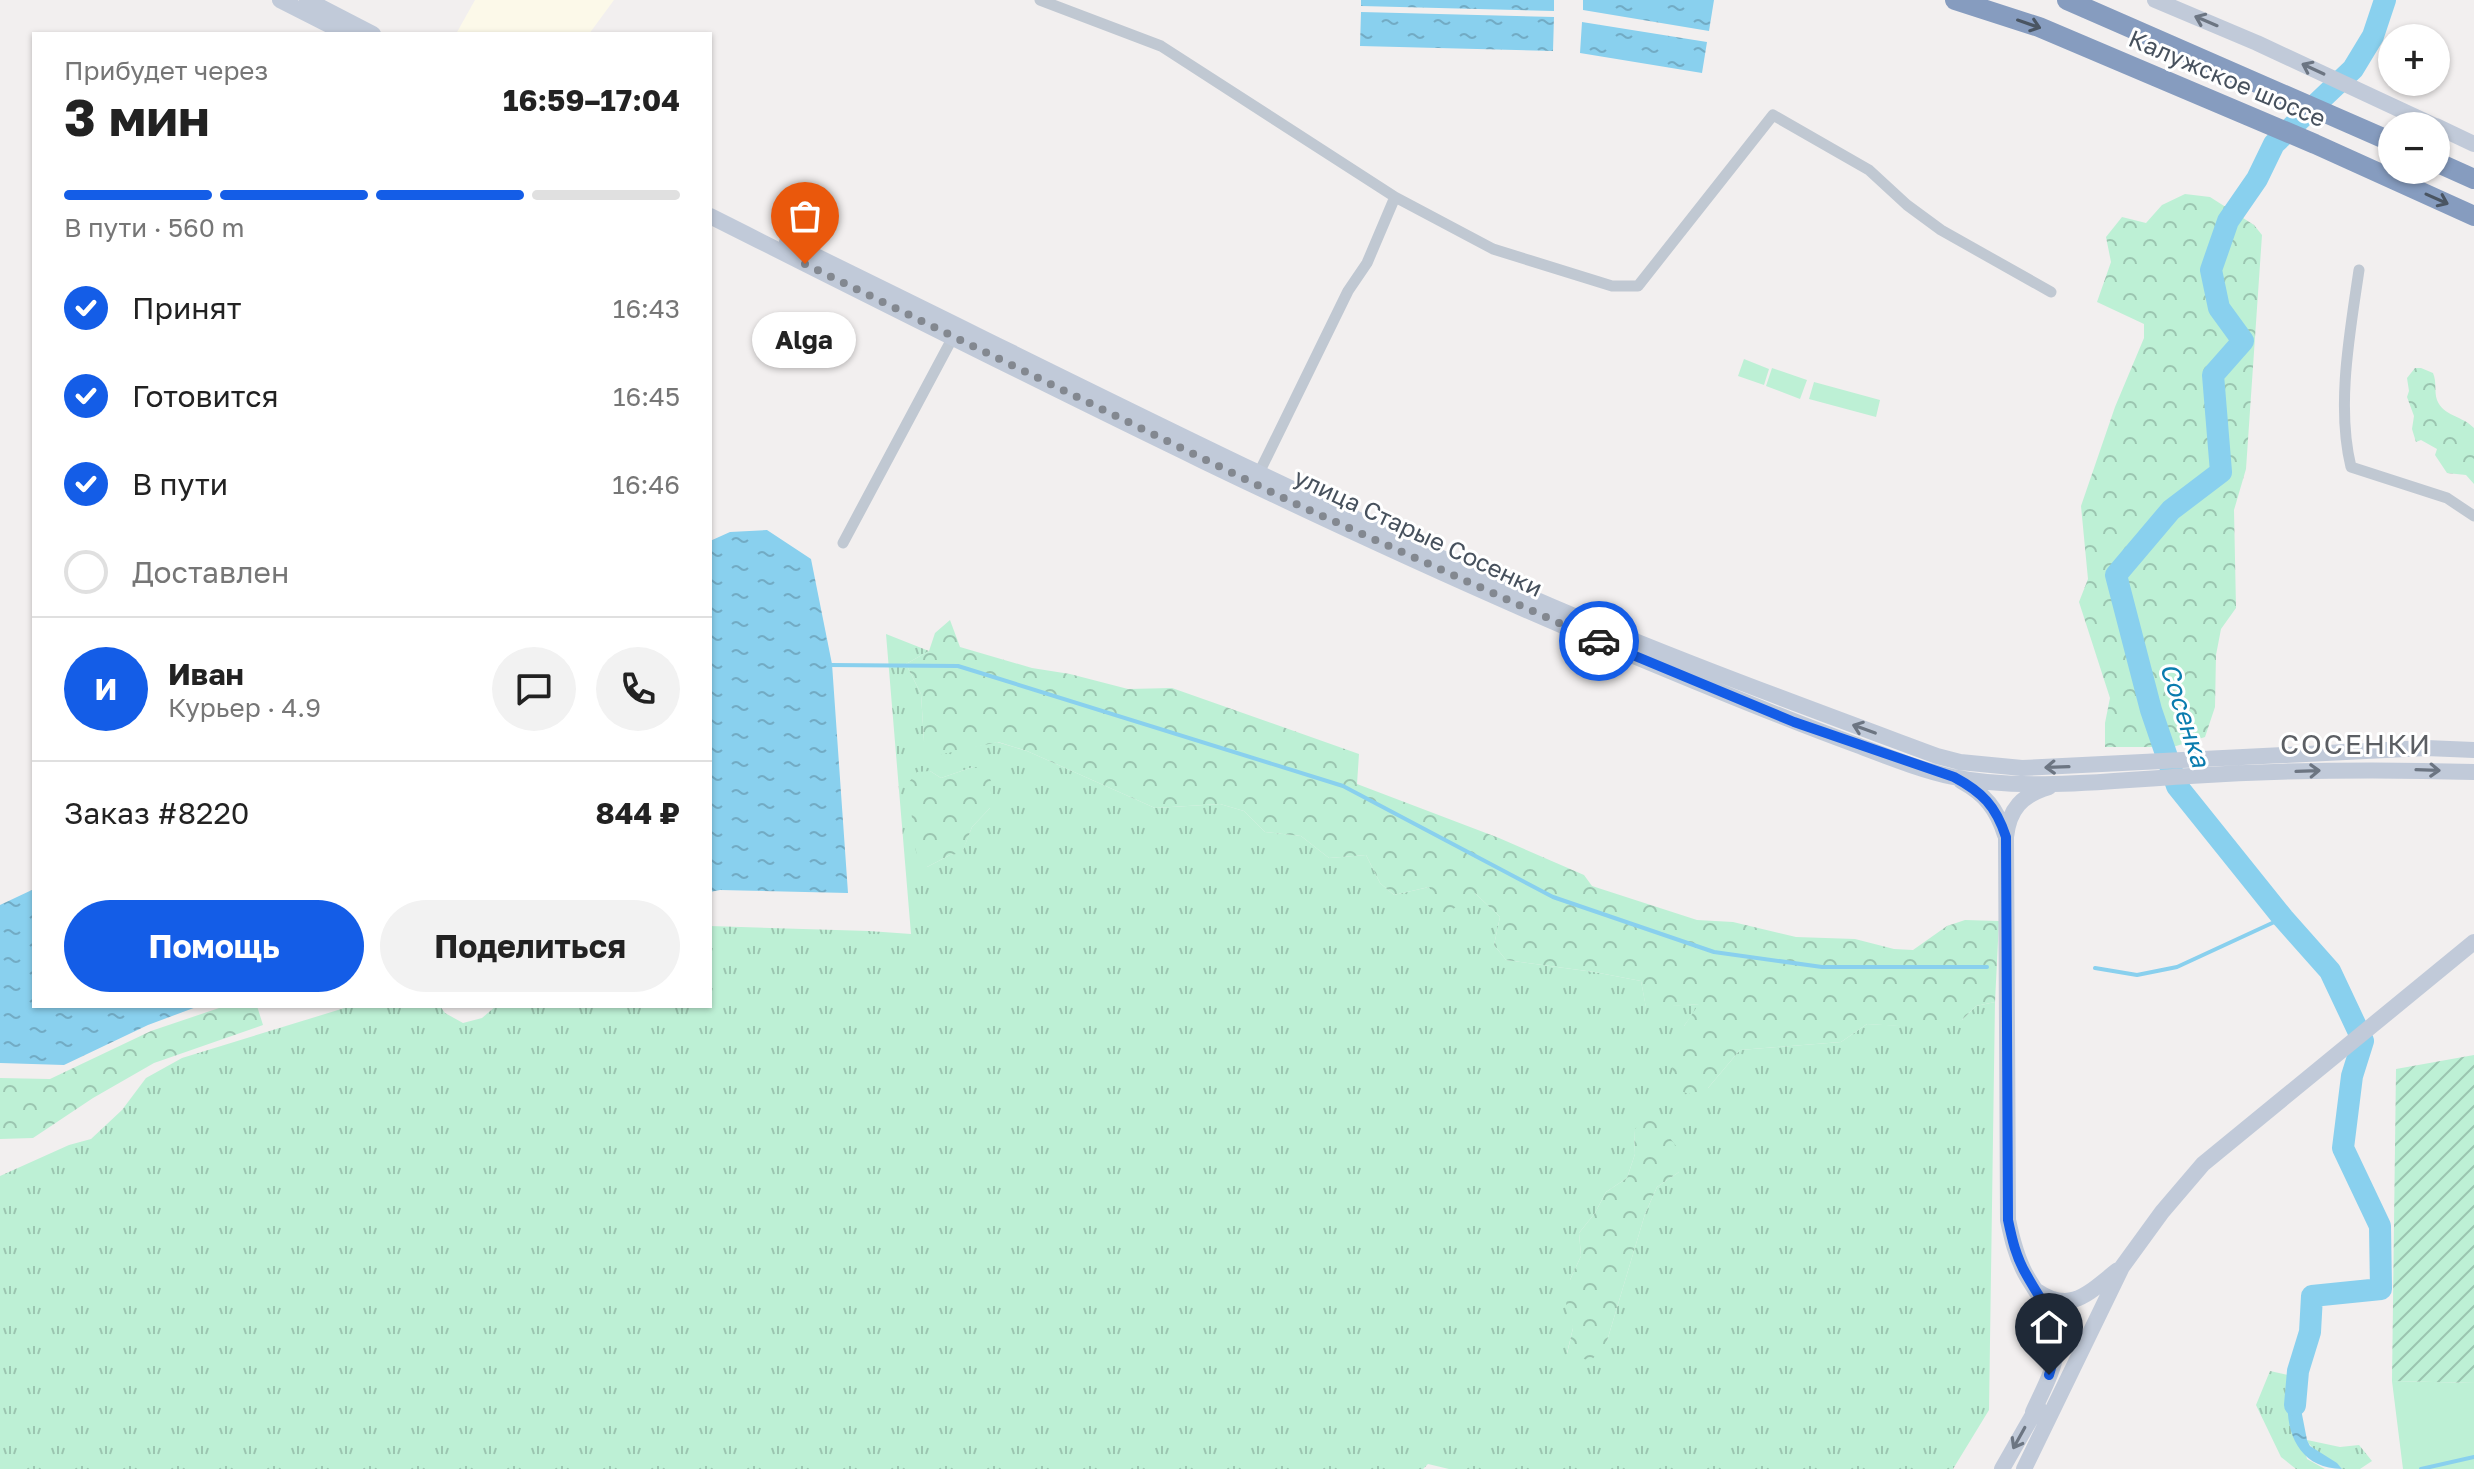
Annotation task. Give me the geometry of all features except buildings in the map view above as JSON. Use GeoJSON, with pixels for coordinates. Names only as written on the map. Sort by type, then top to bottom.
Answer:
{"type":"FeatureCollection","features":[{"type":"Feature","properties":{"kind":"highway","name":"Калужское шоссе"},"geometry":{"type":"LineString","coordinates":[[1955,0],[2039,27],[2315,144],[2474,216]]}},
{"type":"Feature","properties":{"kind":"highway","name":"Калужское шоссе"},"geometry":{"type":"LineString","coordinates":[[2067,0],[2378,136]]}},
{"type":"Feature","properties":{"kind":"highway"},"geometry":{"type":"LineString","coordinates":[[2450,168],[2474,179]]}},
{"type":"Feature","properties":{"kind":"main road"},"geometry":{"type":"LineString","coordinates":[[280,0],[343,32]]}},
{"type":"Feature","properties":{"kind":"main road"},"geometry":{"type":"LineString","coordinates":[[307,0],[369,32]]}},
{"type":"Feature","properties":{"kind":"main road"},"geometry":{"type":"LineString","coordinates":[[2155,0],[2257,43],[2405,112]]}},
{"type":"Feature","properties":{"kind":"main road"},"geometry":{"type":"LineString","coordinates":[[2450,133],[2474,144]]}},
{"type":"Feature","properties":{"kind":"main road","name":"улица Старые Сосенки"},"geometry":{"type":"LineString","coordinates":[[712,206],[1498,597],[1794,722],[1954,777],[2058,784],[2135,771]]}},
{"type":"Feature","properties":{"kind":"main road","name":"улица Старые Сосенки"},"geometry":{"type":"LineString","coordinates":[[712,217],[953,337],[1256,478],[1620,636],[1937,756],[1960,762],[2022,768],[2135,771],[2426,748],[2474,750]]}},
{"type":"Feature","properties":{"kind":"main road","name":"улица Старые Сосенки"},"geometry":{"type":"LineString","coordinates":[[2234,765],[2474,772]]}},
{"type":"Feature","properties":{"kind":"main road"},"geometry":{"type":"LineString","coordinates":[[1954,777],[1986,798],[1999,817],[2006,837]]}},
{"type":"Feature","properties":{"kind":"main road"},"geometry":{"type":"LineString","coordinates":[[2002,1469],[2033,1412],[2057,1350],[2057,1333],[2052,1317],[2014,1248],[2008,1220],[2007,822],[2018,803],[2037,790],[2058,784]]}},
{"type":"Feature","properties":{"kind":"main road"},"geometry":{"type":"LineString","coordinates":[[2024,1469],[2122,1267],[2162,1212],[2203,1164],[2474,942]]}},
{"type":"Feature","properties":{"kind":"main road"},"geometry":{"type":"LineString","coordinates":[[2037,1291],[2048,1299],[2070,1302],[2082,1297],[2122,1267]]}},
{"type":"Feature","properties":{"kind":"main road"},"geometry":{"type":"LineString","coordinates":[[2033,1412],[2074,1366]]}},
{"type":"Feature","properties":{"kind":"street"},"geometry":{"type":"LineString","coordinates":[[1040,0],[1161,46],[1395,197],[1493,249],[1612,286],[1638,286],[1773,115],[1869,170],[1907,205],[1941,230],[2051,292]]}},
{"type":"Feature","properties":{"kind":"street"},"geometry":{"type":"LineString","coordinates":[[1256,478],[1348,291],[1367,263],[1395,197]]}},
{"type":"Feature","properties":{"kind":"street"},"geometry":{"type":"LineString","coordinates":[[2359,270],[2347,351],[2346,445],[2351,467],[2447,498],[2474,516]]}},
{"type":"Feature","properties":{"kind":"street"},"geometry":{"type":"LineString","coordinates":[[843,543],[953,337]]}},
{"type":"Feature","properties":{"kind":"shaded area"},"geometry":{"type":"Polygon","coordinates":[[[475,0],[614,0],[590,32],[457,32],[475,0]]]}},
{"type":"Feature","properties":{"kind":"green space"},"geometry":{"type":"Polygon","coordinates":[[[2185,194],[2210,197],[2254,225],[2262,235],[2246,469],[2234,510],[2236,608],[2221,629],[2216,655],[2215,707],[2205,737],[2173,747],[2105,747],[2105,723],[2110,698],[2079,602],[2088,579],[2081,506],[2115,407],[2144,338],[2144,324],[2097,302],[2111,262],[2106,237],[2122,217],[2146,223],[2162,205],[2185,194]]]}},
{"type":"Feature","properties":{"kind":"green space"},"geometry":{"type":"Polygon","coordinates":[[[1744,359],[1769,369],[1764,385],[1738,376],[1744,359]]]}},
{"type":"Feature","properties":{"kind":"green space"},"geometry":{"type":"Polygon","coordinates":[[[1772,368],[1807,380],[1800,399],[1766,386],[1772,368]]]}},
{"type":"Feature","properties":{"kind":"green space"},"geometry":{"type":"Polygon","coordinates":[[[2415,368],[2433,373],[2440,405],[2474,428],[2474,484],[2466,475],[2447,473],[2435,455],[2437,449],[2421,440],[2416,442],[2412,429],[2414,416],[2407,397],[2407,378],[2415,368]]]}},
{"type":"Feature","properties":{"kind":"green space"},"geometry":{"type":"Polygon","coordinates":[[[1814,382],[1880,400],[1876,417],[1809,399],[1814,382]]]}},
{"type":"Feature","properties":{"kind":"green space"},"geometry":{"type":"Polygon","coordinates":[[[950,620],[960,647],[1032,668],[1128,689],[1172,688],[1359,754],[1357,784],[1499,838],[1584,875],[1592,886],[1697,920],[1733,922],[1796,937],[1855,939],[1894,949],[1913,950],[1947,926],[1965,920],[1999,921],[1995,1002],[1976,1006],[1962,1020],[1945,1029],[1867,1024],[1841,1042],[1740,1050],[1708,1088],[1694,1095],[1675,1090],[1671,1057],[1684,1026],[1699,1004],[1646,1008],[1641,981],[1506,960],[1494,945],[1500,917],[1475,893],[1445,915],[1429,887],[1394,895],[1380,883],[1366,855],[1329,858],[1301,836],[1265,832],[1244,811],[1220,804],[1155,808],[1027,751],[998,742],[934,756],[924,741],[921,694],[906,664],[929,651],[935,633],[950,620]]]}},
{"type":"Feature","properties":{"kind":"green space"},"geometry":{"type":"Polygon","coordinates":[[[886,634],[929,651],[906,664],[921,694],[924,741],[972,747],[997,742],[1027,751],[1155,808],[1220,804],[1244,811],[1265,832],[1301,836],[1329,858],[1366,855],[1380,883],[1394,895],[1429,887],[1475,893],[1500,917],[1494,945],[1506,960],[1641,981],[1646,1007],[1700,1004],[1684,1026],[1708,1088],[1740,1050],[1841,1042],[1867,1024],[1906,1026],[1962,1020],[1976,1006],[1995,1002],[1989,1410],[1953,1469],[1449,1469],[1428,1464],[1423,1469],[0,1469],[0,1176],[69,1145],[91,1139],[122,1110],[146,1078],[182,1058],[344,1008],[441,1008],[463,1023],[482,1018],[494,1008],[712,1008],[712,926],[911,934],[886,634]],[[973,767],[941,778],[930,771],[927,867],[962,852],[972,827],[990,808],[973,767]],[[1634,1130],[1635,1154],[1627,1178],[1606,1192],[1579,1233],[1581,1256],[1570,1280],[1573,1328],[1567,1353],[1607,1341],[1645,1214],[1657,1187],[1679,1172],[1634,1130]]]}},
{"type":"Feature","properties":{"kind":"green space"},"geometry":{"type":"Polygon","coordinates":[[[973,767],[985,768],[991,781],[993,794],[990,808],[972,827],[962,853],[950,855],[927,867],[918,858],[914,844],[909,782],[917,772],[930,771],[941,778],[973,767]]]}},
{"type":"Feature","properties":{"kind":"green space"},"geometry":{"type":"Polygon","coordinates":[[[219,1008],[258,1008],[263,1025],[154,1063],[33,1138],[0,1139],[0,1078],[50,1079],[151,1031],[219,1008]]]}},
{"type":"Feature","properties":{"kind":"green space"},"geometry":{"type":"Polygon","coordinates":[[[2474,1055],[2474,1383],[2392,1381],[2396,1069],[2474,1055]]]}},
{"type":"Feature","properties":{"kind":"green space"},"geometry":{"type":"Polygon","coordinates":[[[1651,1113],[1676,1146],[1679,1172],[1657,1187],[1645,1214],[1607,1341],[1591,1361],[1567,1354],[1573,1328],[1566,1305],[1570,1280],[1581,1256],[1579,1233],[1606,1192],[1627,1178],[1635,1154],[1634,1130],[1651,1113]]]}},
{"type":"Feature","properties":{"kind":"green space"},"geometry":{"type":"Polygon","coordinates":[[[2270,1371],[2293,1376],[2289,1389],[2307,1459],[2325,1469],[2296,1469],[2281,1457],[2256,1405],[2270,1371]]]}},
{"type":"Feature","properties":{"kind":"green space"},"geometry":{"type":"Polygon","coordinates":[[[2392,1381],[2474,1383],[2474,1469],[2403,1469],[2392,1381]]]}},
{"type":"Feature","properties":{"kind":"green space"},"geometry":{"type":"Polygon","coordinates":[[[2307,1440],[2340,1447],[2359,1445],[2372,1461],[2360,1469],[2342,1469],[2314,1449],[2307,1440]]]}},
{"type":"Feature","properties":{"kind":"water"},"geometry":{"type":"Polygon","coordinates":[[[1361,0],[1554,0],[1554,11],[1361,6],[1361,0]]]}},
{"type":"Feature","properties":{"kind":"water"},"geometry":{"type":"Polygon","coordinates":[[[1583,0],[1714,0],[1709,31],[1583,10],[1583,0]]]}},
{"type":"Feature","properties":{"kind":"water"},"geometry":{"type":"Polygon","coordinates":[[[1361,12],[1554,17],[1553,51],[1360,46],[1361,12]]]}},
{"type":"Feature","properties":{"kind":"water"},"geometry":{"type":"Polygon","coordinates":[[[1582,22],[1707,42],[1702,73],[1580,53],[1582,22]]]}},
{"type":"Feature","properties":{"kind":"water"},"geometry":{"type":"Polygon","coordinates":[[[767,530],[811,559],[832,664],[848,893],[712,892],[712,540],[730,532],[767,530]]]}},
{"type":"Feature","properties":{"kind":"water"},"geometry":{"type":"Polygon","coordinates":[[[32,890],[32,1008],[194,1008],[148,1025],[64,1065],[0,1063],[0,905],[32,890]]]}},
{"type":"Feature","properties":{"kind":"water"},"geometry":{"type":"Polygon","coordinates":[[[2308,1373],[2300,1404],[2307,1440],[2310,1446],[2342,1469],[2325,1467],[2311,1460],[2294,1438],[2289,1423],[2289,1392],[2293,1376],[2308,1373]]]}},
{"type":"Feature","properties":{"kind":"waterway","name":"Сосенка"},"geometry":{"type":"LineString","coordinates":[[2295,1405],[2298,1371],[2310,1332],[2312,1296],[2381,1289],[2380,1226],[2343,1148],[2352,1076],[2363,1041],[2330,971],[2283,918],[2177,786],[2151,710],[2116,575],[2171,510],[2221,472],[2213,375],[2243,341],[2219,308],[2211,270],[2228,221],[2257,179],[2274,144],[2353,69],[2373,36],[2385,0]]}},
{"type":"Feature","properties":{"kind":"waterway"},"geometry":{"type":"LineString","coordinates":[[830,665],[958,666],[1343,786],[1553,897],[1714,952],[1822,967],[1987,967]]}},
{"type":"Feature","properties":{"kind":"waterway"},"geometry":{"type":"LineString","coordinates":[[2095,968],[2137,975],[2177,967],[2283,918]]}},
{"type":"Feature","properties":{"kind":"waterway"},"geometry":{"type":"LineString","coordinates":[[2421,1469],[2474,1457]]}},
{"type":"Feature","properties":{"kind":"way so far"},"geometry":{"type":"LineString","coordinates":[[805,264],[1296,504],[1599,641]]}},
{"type":"Feature","properties":{"kind":"place","name":"Alga"},"geometry":{"type":"Point","coordinates":[805,264]}},
{"type":"Feature","properties":{"kind":"district","name":"СОСЕНКИ"},"geometry":{"type":"Point","coordinates":[2356,744]}},
{"type":"Feature","properties":{"kind":"route"},"geometry":{"type":"LineString","coordinates":[[1599,641],[1794,722],[1894,759],[1954,777],[1976,789],[1999,817],[2006,837],[2008,1220],[2014,1248],[2025,1273],[2052,1317],[2057,1333],[2057,1350],[2049,1375]]}}]}
